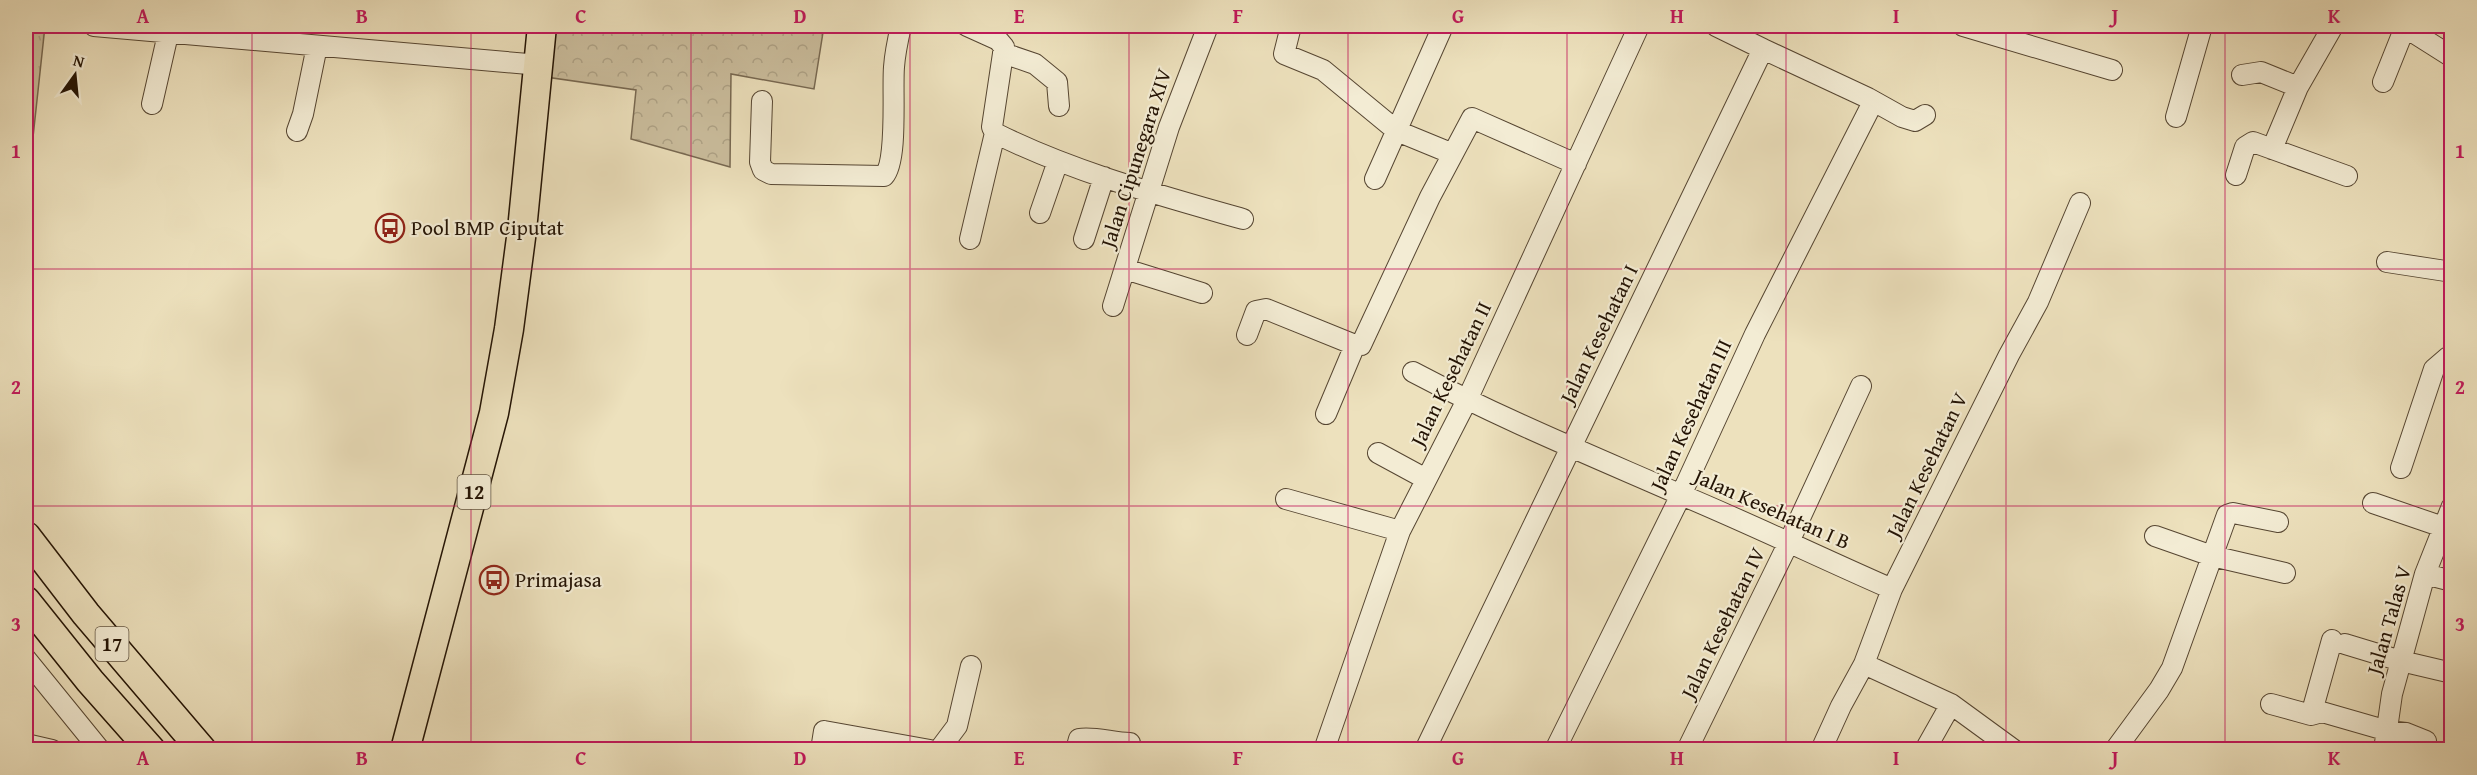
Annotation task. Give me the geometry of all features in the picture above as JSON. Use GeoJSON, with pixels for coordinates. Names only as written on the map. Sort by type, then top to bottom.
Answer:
{"type":"FeatureCollection","features":[{"type":"Feature","properties":{"kind":"highway","name":"12"},"geometry":{"type":"LineString","coordinates":[[405,750],[494,413],[509,329],[522,230],[540,65],[542,26]]}},
{"type":"Feature","properties":{"kind":"highway"},"geometry":{"type":"LineString","coordinates":[[26,519],[86,614]]}},
{"type":"Feature","properties":{"kind":"highway","name":"17"},"geometry":{"type":"LineString","coordinates":[[26,536],[86,614],[202,750]]}},
{"type":"Feature","properties":{"kind":"highway","name":"17"},"geometry":{"type":"LineString","coordinates":[[26,601],[90,681],[151,750]]}},
{"type":"Feature","properties":{"kind":"street"},"geometry":{"type":"LineString","coordinates":[[94,26],[168,34],[229,32],[317,46],[540,65]]}},
{"type":"Feature","properties":{"kind":"street"},"geometry":{"type":"LineString","coordinates":[[762,101],[760,162],[763,170],[771,174],[876,178],[884,176],[889,171],[894,65],[901,26]]}},
{"type":"Feature","properties":{"kind":"street"},"geometry":{"type":"LineString","coordinates":[[967,26],[998,40],[1004,46],[992,127],[994,133],[970,238]]}},
{"type":"Feature","properties":{"kind":"street","name":"Jalan Cipunegara XIV"},"geometry":{"type":"LineString","coordinates":[[1113,306],[1169,128],[1208,26]]}},
{"type":"Feature","properties":{"kind":"street"},"geometry":{"type":"LineString","coordinates":[[1291,26],[1284,54],[1323,70],[1397,131],[1453,154]]}},
{"type":"Feature","properties":{"kind":"street"},"geometry":{"type":"LineString","coordinates":[[1375,179],[1443,26]]}},
{"type":"Feature","properties":{"kind":"street","name":"Jalan Kesehatan II"},"geometry":{"type":"LineString","coordinates":[[1324,750],[1400,531],[1467,400],[1639,26]]}},
{"type":"Feature","properties":{"kind":"street"},"geometry":{"type":"LineString","coordinates":[[1716,26],[1912,121],[1925,115]]}},
{"type":"Feature","properties":{"kind":"street"},"geometry":{"type":"LineString","coordinates":[[1963,26],[2112,70]]}},
{"type":"Feature","properties":{"kind":"street"},"geometry":{"type":"LineString","coordinates":[[2176,117],[2202,26]]}},
{"type":"Feature","properties":{"kind":"street"},"geometry":{"type":"LineString","coordinates":[[2272,149],[2298,87],[2333,26]]}},
{"type":"Feature","properties":{"kind":"street"},"geometry":{"type":"LineString","coordinates":[[2383,82],[2404,26],[2451,57]]}},
{"type":"Feature","properties":{"kind":"street"},"geometry":{"type":"LineString","coordinates":[[152,104],[168,34]]}},
{"type":"Feature","properties":{"kind":"street"},"geometry":{"type":"LineString","coordinates":[[297,131],[317,46]]}},
{"type":"Feature","properties":{"kind":"street","name":"Jalan Kesehatan I"},"geometry":{"type":"LineString","coordinates":[[1425,750],[1763,49]]}},
{"type":"Feature","properties":{"kind":"street"},"geometry":{"type":"LineString","coordinates":[[1003,53],[1035,64],[1057,82],[1059,106]]}},
{"type":"Feature","properties":{"kind":"street"},"geometry":{"type":"LineString","coordinates":[[2242,75],[2261,72],[2298,87]]}},
{"type":"Feature","properties":{"kind":"street","name":"Jalan Kesehatan III"},"geometry":{"type":"LineString","coordinates":[[1555,750],[1681,495],[1755,334],[1873,102]]}},
{"type":"Feature","properties":{"kind":"street"},"geometry":{"type":"LineString","coordinates":[[1247,334],[1256,311],[1266,309],[1355,345],[1361,345],[1472,118],[1576,164]]}},
{"type":"Feature","properties":{"kind":"street"},"geometry":{"type":"LineString","coordinates":[[994,133],[1058,161],[1104,177],[1244,219]]}},
{"type":"Feature","properties":{"kind":"street"},"geometry":{"type":"LineString","coordinates":[[2236,175],[2247,144],[2253,142],[2347,176]]}},
{"type":"Feature","properties":{"kind":"street"},"geometry":{"type":"LineString","coordinates":[[1040,213],[1058,161]]}},
{"type":"Feature","properties":{"kind":"street"},"geometry":{"type":"LineString","coordinates":[[1084,239],[1104,177]]}},
{"type":"Feature","properties":{"kind":"street","name":"Jalan Kesehatan V"},"geometry":{"type":"LineString","coordinates":[[1821,750],[1840,706],[1864,664],[1892,590],[2009,355],[2038,302],[2080,203]]}},
{"type":"Feature","properties":{"kind":"street"},"geometry":{"type":"LineString","coordinates":[[2387,262],[2451,272]]}},
{"type":"Feature","properties":{"kind":"street"},"geometry":{"type":"LineString","coordinates":[[1125,269],[1202,293]]}},
{"type":"Feature","properties":{"kind":"street"},"geometry":{"type":"LineString","coordinates":[[1326,414],[1355,345]]}},
{"type":"Feature","properties":{"kind":"street"},"geometry":{"type":"LineString","coordinates":[[2401,468],[2434,369],[2450,357]]}},
{"type":"Feature","properties":{"kind":"street","name":"Jalan Kesehatan I B"},"geometry":{"type":"LineString","coordinates":[[1413,372],[1467,400],[1571,448],[1892,590]]}},
{"type":"Feature","properties":{"kind":"street","name":"Jalan Kesehatan IV"},"geometry":{"type":"LineString","coordinates":[[1687,750],[1788,544],[1861,386]]}},
{"type":"Feature","properties":{"kind":"street"},"geometry":{"type":"LineString","coordinates":[[1378,453],[1426,479]]}},
{"type":"Feature","properties":{"kind":"street"},"geometry":{"type":"LineString","coordinates":[[1286,499],[1400,531]]}},
{"type":"Feature","properties":{"kind":"street"},"geometry":{"type":"LineString","coordinates":[[2373,502],[2443,527]]}},
{"type":"Feature","properties":{"kind":"street","name":"Jalan Talas V"},"geometry":{"type":"LineString","coordinates":[[2386,740],[2392,694],[2425,574],[2451,506]]}},
{"type":"Feature","properties":{"kind":"street"},"geometry":{"type":"LineString","coordinates":[[2119,748],[2172,668],[2229,513],[2278,522]]}},
{"type":"Feature","properties":{"kind":"street"},"geometry":{"type":"LineString","coordinates":[[2155,537],[2212,556],[2285,573]]}},
{"type":"Feature","properties":{"kind":"street"},"geometry":{"type":"LineString","coordinates":[[2425,574],[2451,581]]}},
{"type":"Feature","properties":{"kind":"street"},"geometry":{"type":"LineString","coordinates":[[2311,715],[2338,642],[2401,662],[2451,673]]}},
{"type":"Feature","properties":{"kind":"street"},"geometry":{"type":"LineString","coordinates":[[26,659],[100,750]]}},
{"type":"Feature","properties":{"kind":"street"},"geometry":{"type":"LineString","coordinates":[[1864,664],[1952,704],[2014,750]]}},
{"type":"Feature","properties":{"kind":"street"},"geometry":{"type":"LineString","coordinates":[[939,750],[957,726],[971,666]]}},
{"type":"Feature","properties":{"kind":"street"},"geometry":{"type":"LineString","coordinates":[[1925,750],[1952,704]]}},
{"type":"Feature","properties":{"kind":"street"},"geometry":{"type":"LineString","coordinates":[[2271,704],[2311,715],[2322,712],[2386,740],[2406,733],[2426,741]]}},
{"type":"Feature","properties":{"kind":"street"},"geometry":{"type":"LineString","coordinates":[[821,750],[824,731],[930,750]]}},
{"type":"Feature","properties":{"kind":"street"},"geometry":{"type":"LineString","coordinates":[[1076,750],[1079,739],[1084,738],[1109,743],[1130,743]]}},
{"type":"Feature","properties":{"kind":"street"},"geometry":{"type":"LineString","coordinates":[[26,744],[52,750]]}},
{"type":"Feature","properties":{"kind":"green space"},"geometry":{"type":"Polygon","coordinates":[[[26,26],[45,26],[30,165],[26,165],[26,26]]]}},
{"type":"Feature","properties":{"kind":"green space"},"geometry":{"type":"Polygon","coordinates":[[[549,26],[824,26],[814,89],[731,74],[730,167],[631,139],[636,90],[546,77],[549,26]]]}},
{"type":"Feature","properties":{"kind":"place","name":"Pool BMP Ciputat"},"geometry":{"type":"Point","coordinates":[390,228]}},
{"type":"Feature","properties":{"kind":"place","name":"Primajasa"},"geometry":{"type":"Point","coordinates":[494,580]}}]}
